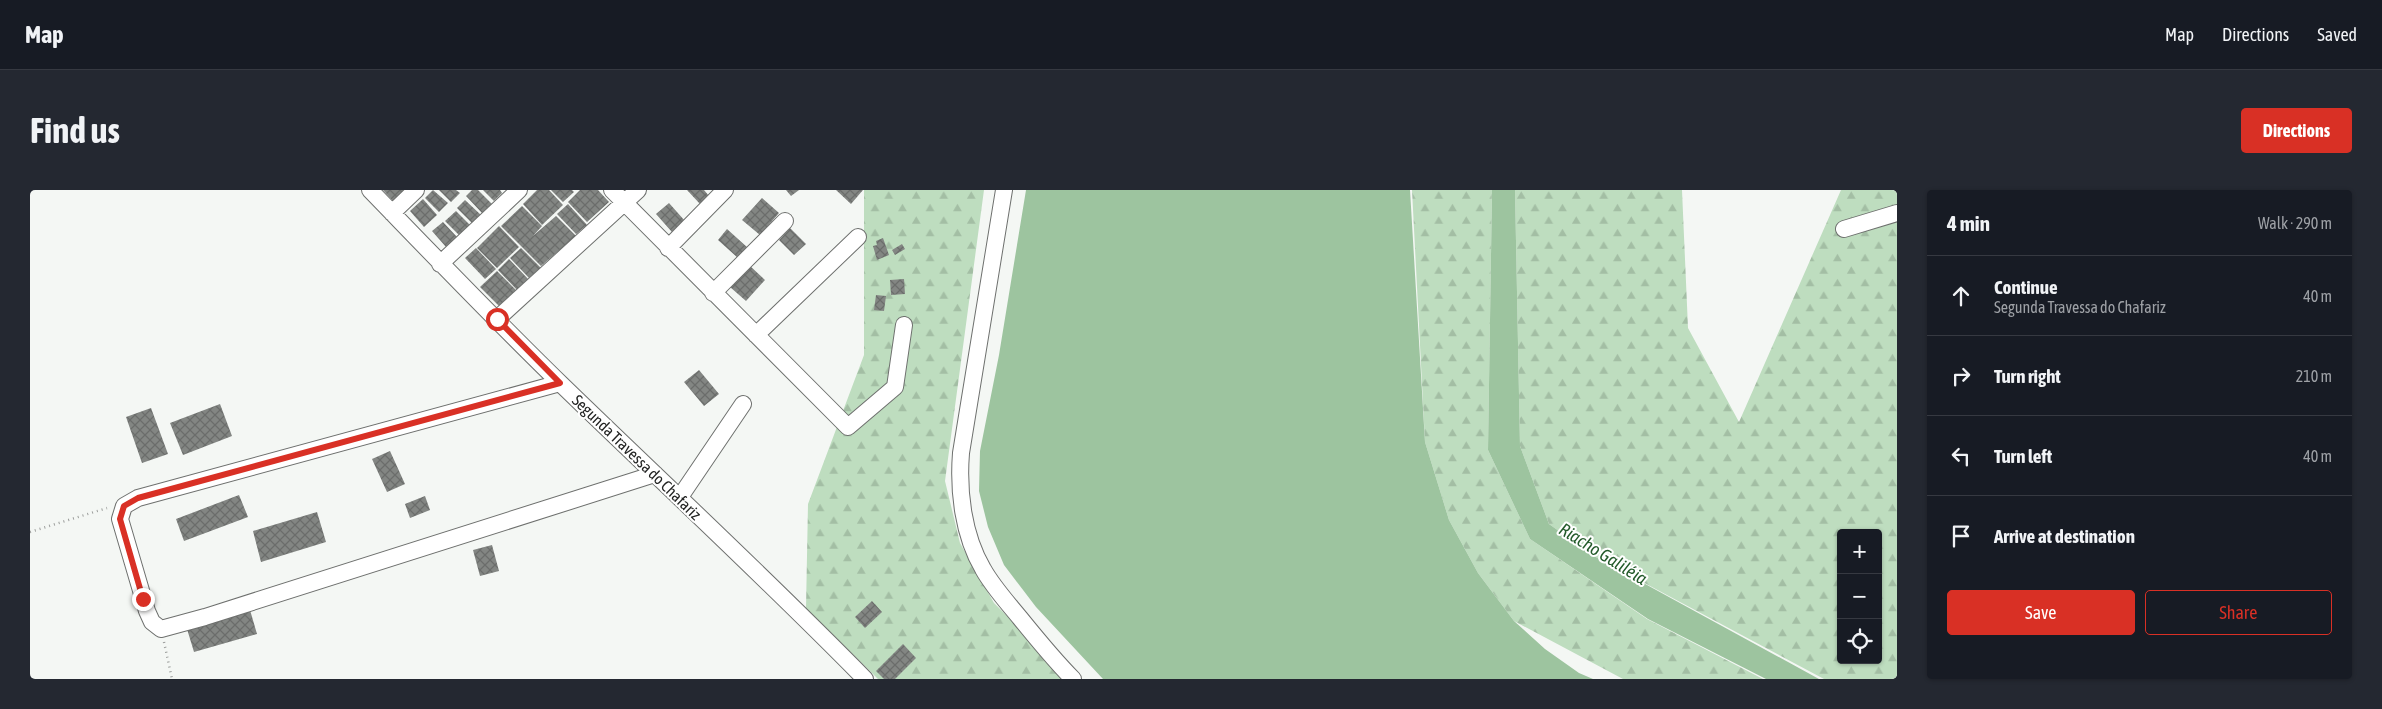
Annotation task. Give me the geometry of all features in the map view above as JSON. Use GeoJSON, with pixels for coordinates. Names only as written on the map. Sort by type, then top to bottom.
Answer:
{"type":"FeatureCollection","features":[{"type":"Feature","properties":{"kind":"street","name":"Segunda Travessa do Chafariz"},"geometry":{"type":"LineString","coordinates":[[370,190],[440,264],[560,383],[680,497],[865,679]]}},
{"type":"Feature","properties":{"kind":"street"},"geometry":{"type":"LineString","coordinates":[[392,213],[416,190]]}},
{"type":"Feature","properties":{"kind":"street"},"geometry":{"type":"LineString","coordinates":[[440,264],[519,190]]}},
{"type":"Feature","properties":{"kind":"street"},"geometry":{"type":"LineString","coordinates":[[612,190],[848,427],[895,387],[904,325]]}},
{"type":"Feature","properties":{"kind":"street"},"geometry":{"type":"LineString","coordinates":[[497,319],[638,190]]}},
{"type":"Feature","properties":{"kind":"street"},"geometry":{"type":"LineString","coordinates":[[668,248],[725,190]]}},
{"type":"Feature","properties":{"kind":"street"},"geometry":{"type":"LineString","coordinates":[[1004,190],[960,453],[959,476],[961,495],[972,543],[982,568],[997,591],[1073,679]]}},
{"type":"Feature","properties":{"kind":"street"},"geometry":{"type":"LineString","coordinates":[[1844,229],[1897,213]]}},
{"type":"Feature","properties":{"kind":"street"},"geometry":{"type":"LineString","coordinates":[[713,293],[786,221]]}},
{"type":"Feature","properties":{"kind":"street"},"geometry":{"type":"LineString","coordinates":[[756,335],[858,237]]}},
{"type":"Feature","properties":{"kind":"street"},"geometry":{"type":"LineString","coordinates":[[560,383],[138,498],[124,506],[120,519],[140,591],[152,622],[161,629],[204,618],[655,474]]}},
{"type":"Feature","properties":{"kind":"street"},"geometry":{"type":"LineString","coordinates":[[680,497],[742,404]]}},
{"type":"Feature","properties":{"kind":"path"},"geometry":{"type":"LineString","coordinates":[[30,532],[111,506]]}},
{"type":"Feature","properties":{"kind":"path"},"geometry":{"type":"LineString","coordinates":[[161,629],[172,679]]}},
{"type":"Feature","properties":{"kind":"green space"},"geometry":{"type":"Polygon","coordinates":[[[864,190],[984,190],[945,481],[960,543],[994,603],[1071,679],[878,679],[806,608],[808,504],[864,355],[864,190]]]}},
{"type":"Feature","properties":{"kind":"green space"},"geometry":{"type":"Polygon","coordinates":[[[1412,190],[1492,190],[1488,450],[1530,539],[1647,619],[1763,679],[1623,679],[1514,621],[1478,573],[1449,520],[1425,442],[1412,190]]]}},
{"type":"Feature","properties":{"kind":"green space"},"geometry":{"type":"Polygon","coordinates":[[[1515,190],[1682,190],[1688,328],[1739,422],[1841,190],[1897,190],[1897,679],[1824,679],[1594,556],[1549,524],[1520,446],[1515,190]]]}},
{"type":"Feature","properties":{"kind":"shaded area"},"geometry":{"type":"Polygon","coordinates":[[[1026,190],[1410,190],[1425,442],[1449,520],[1478,573],[1514,621],[1545,649],[1579,673],[1593,679],[1103,679],[1036,607],[1004,565],[988,527],[979,491],[980,451],[999,355],[1026,190]]]}},
{"type":"Feature","properties":{"kind":"shaded area"},"geometry":{"type":"Polygon","coordinates":[[[1492,190],[1515,190],[1520,446],[1549,524],[1594,556],[1819,679],[1766,679],[1648,619],[1530,539],[1488,450],[1492,190]]]}},
{"type":"Feature","properties":{"kind":"building"},"geometry":{"type":"Polygon","coordinates":[[[383,190],[405,190],[393,201],[383,190]]]}},
{"type":"Feature","properties":{"kind":"building"},"geometry":{"type":"Polygon","coordinates":[[[433,190],[448,203],[439,212],[425,198],[433,190]]]}},
{"type":"Feature","properties":{"kind":"building"},"geometry":{"type":"Polygon","coordinates":[[[439,190],[456,190],[460,193],[451,202],[439,190]]]}},
{"type":"Feature","properties":{"kind":"building"},"geometry":{"type":"Polygon","coordinates":[[[472,190],[478,190],[492,204],[482,213],[466,196],[472,190]]]}},
{"type":"Feature","properties":{"kind":"building"},"geometry":{"type":"Polygon","coordinates":[[[483,190],[500,190],[502,193],[494,201],[483,190]]]}},
{"type":"Feature","properties":{"kind":"building"},"geometry":{"type":"Polygon","coordinates":[[[537,190],[549,190],[563,205],[542,225],[523,204],[537,190]]]}},
{"type":"Feature","properties":{"kind":"building"},"geometry":{"type":"Polygon","coordinates":[[[551,190],[572,190],[574,192],[563,202],[551,190]]]}},
{"type":"Feature","properties":{"kind":"building"},"geometry":{"type":"Polygon","coordinates":[[[580,190],[598,190],[609,202],[587,222],[568,202],[580,190]]]}},
{"type":"Feature","properties":{"kind":"building"},"geometry":{"type":"Polygon","coordinates":[[[687,190],[704,190],[709,196],[700,204],[687,190]]]}},
{"type":"Feature","properties":{"kind":"building"},"geometry":{"type":"Polygon","coordinates":[[[786,190],[799,190],[791,196],[786,190]]]}},
{"type":"Feature","properties":{"kind":"building"},"geometry":{"type":"Polygon","coordinates":[[[836,190],[863,190],[851,204],[836,190]]]}},
{"type":"Feature","properties":{"kind":"building"},"geometry":{"type":"Polygon","coordinates":[[[762,198],[779,213],[760,235],[742,220],[762,198]]]}},
{"type":"Feature","properties":{"kind":"building"},"geometry":{"type":"Polygon","coordinates":[[[423,199],[437,215],[424,227],[410,211],[423,199]]]}},
{"type":"Feature","properties":{"kind":"building"},"geometry":{"type":"Polygon","coordinates":[[[465,200],[481,215],[472,223],[457,208],[465,200]]]}},
{"type":"Feature","properties":{"kind":"building"},"geometry":{"type":"Polygon","coordinates":[[[669,203],[685,221],[672,232],[656,214],[669,203]]]}},
{"type":"Feature","properties":{"kind":"building"},"geometry":{"type":"Polygon","coordinates":[[[568,204],[587,225],[576,234],[557,214],[568,204]]]}},
{"type":"Feature","properties":{"kind":"building"},"geometry":{"type":"Polygon","coordinates":[[[522,206],[542,226],[533,236],[556,216],[576,236],[541,266],[501,226],[522,206]]]}},
{"type":"Feature","properties":{"kind":"building"},"geometry":{"type":"Polygon","coordinates":[[[456,211],[471,226],[460,236],[445,221],[456,211]]]}},
{"type":"Feature","properties":{"kind":"building"},"geometry":{"type":"Polygon","coordinates":[[[443,222],[457,237],[446,247],[432,231],[443,222]]]}},
{"type":"Feature","properties":{"kind":"building"},"geometry":{"type":"Polygon","coordinates":[[[499,226],[519,247],[497,268],[477,248],[499,226]]]}},
{"type":"Feature","properties":{"kind":"building"},"geometry":{"type":"Polygon","coordinates":[[[790,228],[806,244],[794,255],[779,240],[790,228]]]}},
{"type":"Feature","properties":{"kind":"building"},"geometry":{"type":"Polygon","coordinates":[[[727,229],[748,248],[738,258],[718,240],[727,229]]]}},
{"type":"Feature","properties":{"kind":"building"},"geometry":{"type":"Polygon","coordinates":[[[883,238],[889,255],[877,260],[873,246],[877,245],[876,241],[883,238]]]}},
{"type":"Feature","properties":{"kind":"building"},"geometry":{"type":"Polygon","coordinates":[[[902,244],[905,249],[895,255],[892,250],[902,244]]]}},
{"type":"Feature","properties":{"kind":"building"},"geometry":{"type":"Polygon","coordinates":[[[476,248],[496,269],[485,279],[465,258],[476,248]]]}},
{"type":"Feature","properties":{"kind":"building"},"geometry":{"type":"Polygon","coordinates":[[[521,248],[541,268],[529,278],[510,258],[521,248]]]}},
{"type":"Feature","properties":{"kind":"building"},"geometry":{"type":"Polygon","coordinates":[[[509,259],[529,280],[517,290],[498,270],[509,259]]]}},
{"type":"Feature","properties":{"kind":"building"},"geometry":{"type":"Polygon","coordinates":[[[749,265],[765,280],[746,301],[730,287],[749,265]]]}},
{"type":"Feature","properties":{"kind":"building"},"geometry":{"type":"Polygon","coordinates":[[[497,271],[517,291],[500,307],[480,287],[497,271]]]}},
{"type":"Feature","properties":{"kind":"building"},"geometry":{"type":"Polygon","coordinates":[[[904,279],[905,294],[891,295],[890,280],[904,279]]]}},
{"type":"Feature","properties":{"kind":"building"},"geometry":{"type":"Polygon","coordinates":[[[876,295],[886,296],[884,311],[874,310],[876,295]]]}},
{"type":"Feature","properties":{"kind":"building"},"geometry":{"type":"Polygon","coordinates":[[[699,370],[719,394],[704,406],[684,382],[699,370]]]}},
{"type":"Feature","properties":{"kind":"building"},"geometry":{"type":"Polygon","coordinates":[[[220,404],[232,436],[183,455],[170,423],[220,404]]]}},
{"type":"Feature","properties":{"kind":"building"},"geometry":{"type":"Polygon","coordinates":[[[151,408],[168,454],[142,463],[126,417],[151,408]]]}},
{"type":"Feature","properties":{"kind":"building"},"geometry":{"type":"Polygon","coordinates":[[[390,451],[405,484],[387,492],[372,459],[390,451]]]}},
{"type":"Feature","properties":{"kind":"building"},"geometry":{"type":"Polygon","coordinates":[[[239,495],[248,517],[184,541],[176,519],[239,495]]]}},
{"type":"Feature","properties":{"kind":"building"},"geometry":{"type":"Polygon","coordinates":[[[425,496],[430,510],[410,518],[405,504],[425,496]]]}},
{"type":"Feature","properties":{"kind":"building"},"geometry":{"type":"Polygon","coordinates":[[[317,512],[326,542],[261,562],[253,531],[317,512]]]}},
{"type":"Feature","properties":{"kind":"building"},"geometry":{"type":"Polygon","coordinates":[[[492,545],[499,571],[480,576],[473,550],[492,545]]]}},
{"type":"Feature","properties":{"kind":"building"},"geometry":{"type":"Polygon","coordinates":[[[872,601],[882,612],[865,628],[855,617],[872,601]]]}},
{"type":"Feature","properties":{"kind":"building"},"geometry":{"type":"Polygon","coordinates":[[[250,610],[257,634],[194,652],[187,629],[250,610]]]}},
{"type":"Feature","properties":{"kind":"building"},"geometry":{"type":"Polygon","coordinates":[[[903,644],[916,658],[895,679],[884,679],[876,671],[903,644]]]}},
{"type":"Feature","properties":{"kind":"route"},"geometry":{"type":"LineString","coordinates":[[143,599],[120,519],[124,506],[138,498],[560,383],[497,319]]}},
{"type":"Feature","properties":{"kind":"water label","name":"Riacho Galiléia"},"geometry":{"type":"Point","coordinates":[1603,554]}}]}
